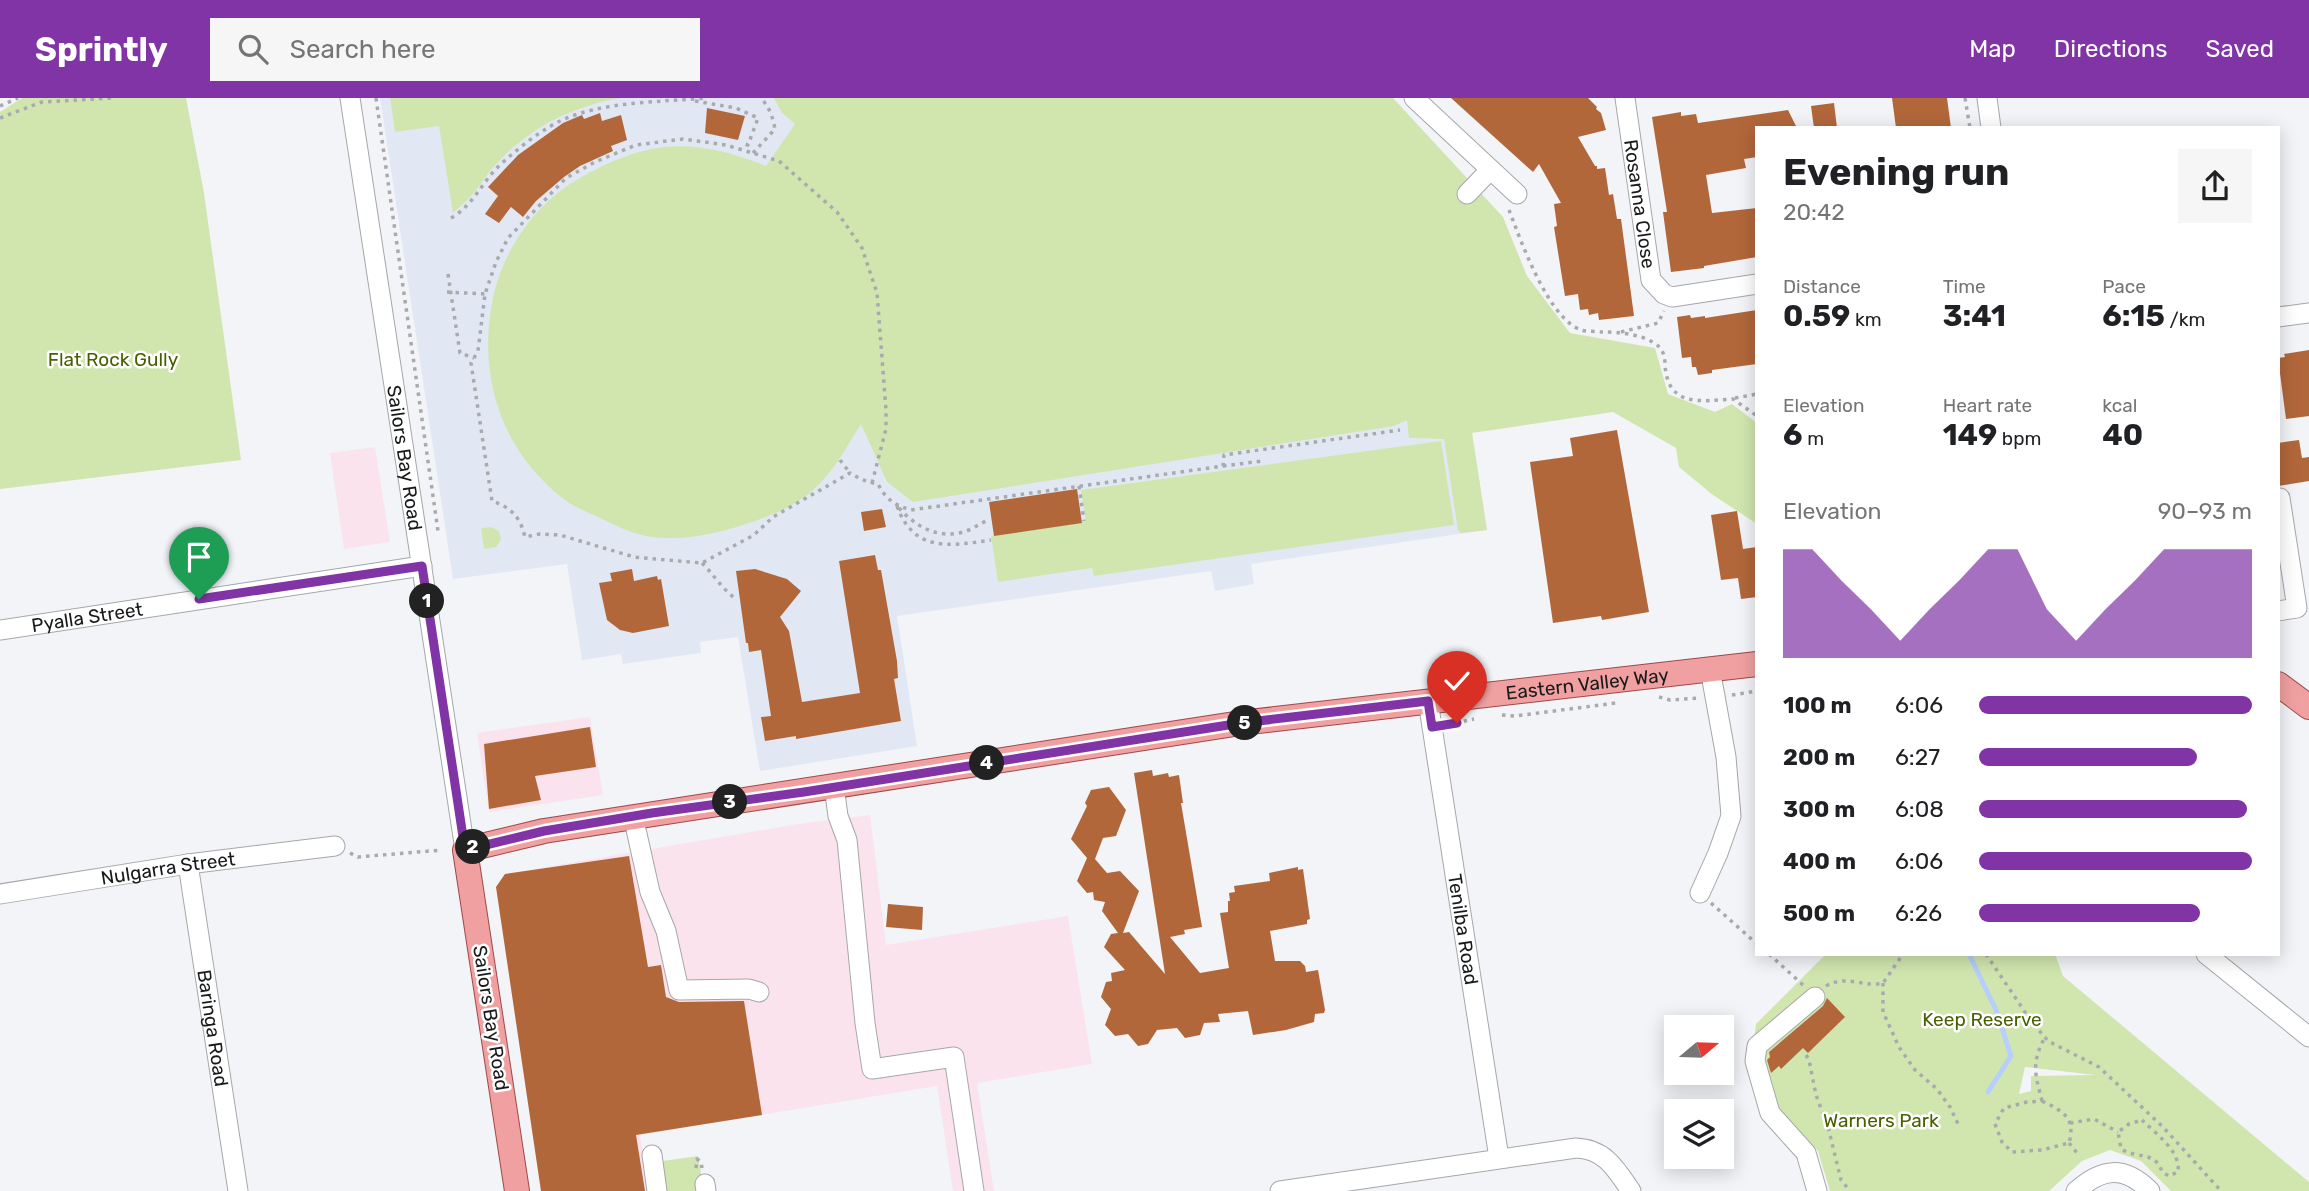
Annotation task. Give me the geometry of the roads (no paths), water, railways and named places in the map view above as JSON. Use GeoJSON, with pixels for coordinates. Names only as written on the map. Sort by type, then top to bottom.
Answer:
{"type":"FeatureCollection","features":[{"type":"Feature","properties":{"kind":"main road","name":"Eastern Valley Way"},"geometry":{"type":"LineString","coordinates":[[453,850],[633,816],[1241,723],[1755,664]]}},
{"type":"Feature","properties":{"kind":"main road"},"geometry":{"type":"LineString","coordinates":[[2280,685],[2309,707]]}},
{"type":"Feature","properties":{"kind":"main road","name":"Sailors Bay Road"},"geometry":{"type":"LineString","coordinates":[[453,850],[517,1191]]}},
{"type":"Feature","properties":{"kind":"street","name":"Sailors Bay Road"},"geometry":{"type":"LineString","coordinates":[[350,98],[422,566],[453,850]]}},
{"type":"Feature","properties":{"kind":"street"},"geometry":{"type":"LineString","coordinates":[[1414,98],[1490,170],[1511,197]]}},
{"type":"Feature","properties":{"kind":"street","name":"Rosanna Close"},"geometry":{"type":"LineString","coordinates":[[1625,98],[1648,270],[1657,287],[1672,297],[1755,284]]}},
{"type":"Feature","properties":{"kind":"street"},"geometry":{"type":"LineString","coordinates":[[1987,98],[1991,126]]}},
{"type":"Feature","properties":{"kind":"street"},"geometry":{"type":"LineString","coordinates":[[1467,194],[1490,170]]}},
{"type":"Feature","properties":{"kind":"street"},"geometry":{"type":"LineString","coordinates":[[2280,317],[2309,313]]}},
{"type":"Feature","properties":{"kind":"street"},"geometry":{"type":"LineString","coordinates":[[2280,498],[2288,609]]}},
{"type":"Feature","properties":{"kind":"street","name":"Pyalla Street"},"geometry":{"type":"LineString","coordinates":[[0,630],[422,566]]}},
{"type":"Feature","properties":{"kind":"street"},"geometry":{"type":"LineString","coordinates":[[1700,893],[1731,816],[1726,757],[1710,669]]}},
{"type":"Feature","properties":{"kind":"street","name":"Tenilba Road"},"geometry":{"type":"LineString","coordinates":[[1428,701],[1499,1158]]}},
{"type":"Feature","properties":{"kind":"street"},"geometry":{"type":"LineString","coordinates":[[834,786],[838,816],[847,840],[864,1023],[872,1069],[954,1057],[974,1191]]}},
{"type":"Feature","properties":{"kind":"street"},"geometry":{"type":"LineString","coordinates":[[633,816],[650,892],[666,931],[679,990],[749,989],[759,992]]}},
{"type":"Feature","properties":{"kind":"street","name":"Nulgarra Street"},"geometry":{"type":"LineString","coordinates":[[0,894],[188,864],[335,846]]}},
{"type":"Feature","properties":{"kind":"street","name":"Baringa Road"},"geometry":{"type":"LineString","coordinates":[[188,864],[238,1191]]}},
{"type":"Feature","properties":{"kind":"street"},"geometry":{"type":"LineString","coordinates":[[2208,956],[2309,1037]]}},
{"type":"Feature","properties":{"kind":"street"},"geometry":{"type":"LineString","coordinates":[[1815,997],[1757,1046],[1755,1061],[1770,1113],[1806,1153],[1817,1191]]}},
{"type":"Feature","properties":{"kind":"street"},"geometry":{"type":"LineString","coordinates":[[1280,1191],[1565,1148],[1592,1149],[1607,1158],[1632,1191]]}},
{"type":"Feature","properties":{"kind":"street"},"geometry":{"type":"LineString","coordinates":[[652,1154],[657,1191]]}},
{"type":"Feature","properties":{"kind":"street"},"geometry":{"type":"LineString","coordinates":[[2076,1191],[2091,1178],[2116,1171],[2138,1179],[2150,1191]]}},
{"type":"Feature","properties":{"kind":"waterway"},"geometry":{"type":"LineString","coordinates":[[1970,956],[1996,1010],[2011,1056],[1988,1092]]}},
{"type":"Feature","properties":{"kind":"park label","name":"Flat Rock Gully"},"geometry":{"type":"Point","coordinates":[113,359]}},
{"type":"Feature","properties":{"kind":"park label","name":"Keep Reserve"},"geometry":{"type":"Point","coordinates":[1982,1019]}},
{"type":"Feature","properties":{"kind":"park label","name":"Warners Park"},"geometry":{"type":"Point","coordinates":[1881,1120]}}]}
